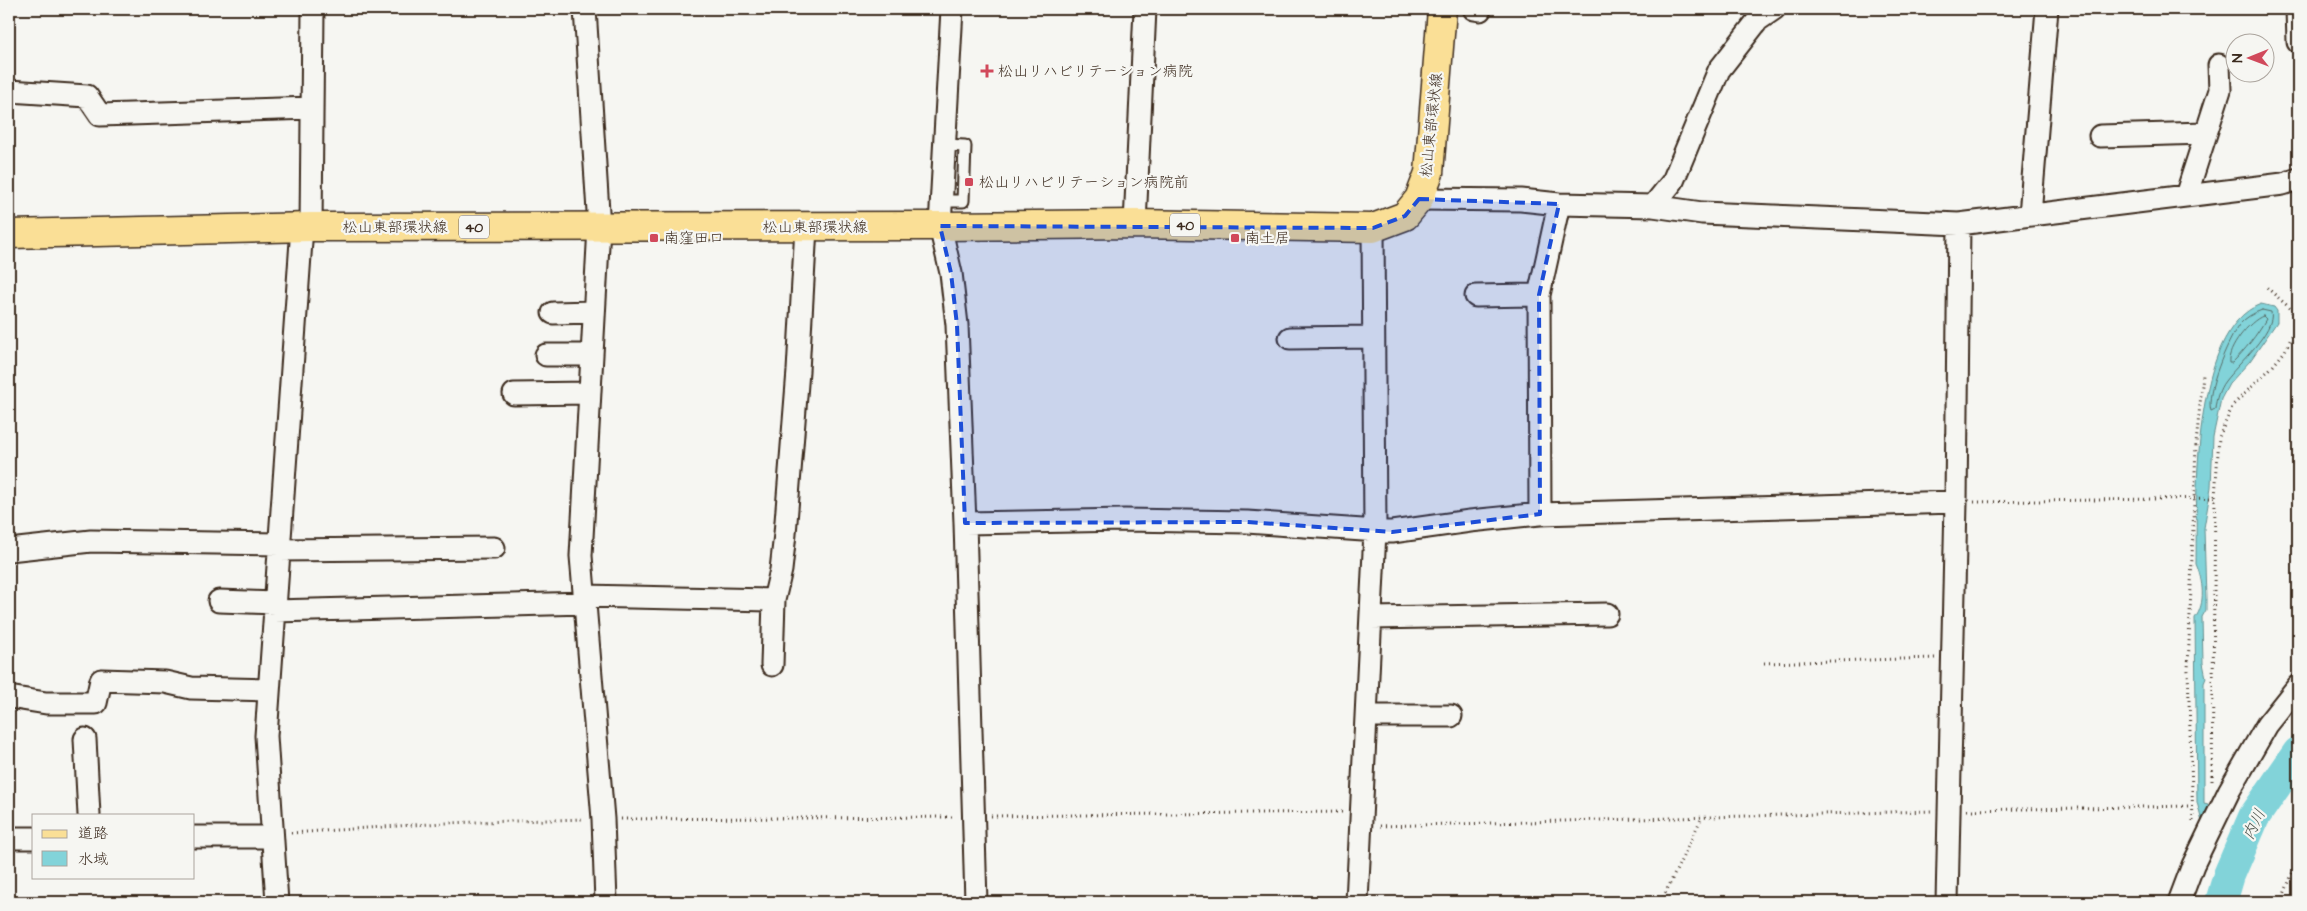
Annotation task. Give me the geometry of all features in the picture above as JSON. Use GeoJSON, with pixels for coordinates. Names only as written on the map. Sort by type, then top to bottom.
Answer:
{"type":"FeatureCollection","features":[{"type":"Feature","properties":{"kind":"main road","name":"松山東部環状線"},"geometry":{"type":"LineString","coordinates":[[9,234],[306,227],[806,227],[941,214],[1135,224],[1373,228],[1405,216],[1419,200],[1428,173],[1442,9]]}},
{"type":"Feature","properties":{"kind":"street"},"geometry":{"type":"LineString","coordinates":[[277,902],[266,736],[279,547],[306,227],[312,108],[313,9]]}},
{"type":"Feature","properties":{"kind":"street"},"geometry":{"type":"LineString","coordinates":[[585,9],[599,228],[581,556],[603,819],[606,902]]}},
{"type":"Feature","properties":{"kind":"street"},"geometry":{"type":"LineString","coordinates":[[952,9],[941,214],[957,325],[976,902]]}},
{"type":"Feature","properties":{"kind":"street"},"geometry":{"type":"LineString","coordinates":[[1135,224],[1145,9]]}},
{"type":"Feature","properties":{"kind":"street"},"geometry":{"type":"LineString","coordinates":[[2030,215],[2047,9]]}},
{"type":"Feature","properties":{"kind":"street"},"geometry":{"type":"LineString","coordinates":[[2297,9],[2298,42]]}},
{"type":"Feature","properties":{"kind":"street"},"geometry":{"type":"LineString","coordinates":[[1653,206],[1673,181],[1719,70],[1760,13]]}},
{"type":"Feature","properties":{"kind":"street"},"geometry":{"type":"LineString","coordinates":[[2186,196],[2220,90],[2219,65]]}},
{"type":"Feature","properties":{"kind":"street"},"geometry":{"type":"LineString","coordinates":[[9,91],[87,96],[100,115],[312,108]]}},
{"type":"Feature","properties":{"kind":"street"},"geometry":{"type":"LineString","coordinates":[[2100,136],[2206,133]]}},
{"type":"Feature","properties":{"kind":"street"},"geometry":{"type":"LineString","coordinates":[[1419,200],[1520,200],[1559,204],[1653,206],[1702,213],[1959,224],[2283,184],[2298,179]]}},
{"type":"Feature","properties":{"kind":"street"},"geometry":{"type":"LineString","coordinates":[[1540,514],[1539,295],[1559,204]]}},
{"type":"Feature","properties":{"kind":"street"},"geometry":{"type":"LineString","coordinates":[[1946,902],[1956,502],[1959,224]]}},
{"type":"Feature","properties":{"kind":"street"},"geometry":{"type":"LineString","coordinates":[[772,665],[774,600],[785,534],[798,371],[806,227]]}},
{"type":"Feature","properties":{"kind":"street"},"geometry":{"type":"LineString","coordinates":[[1357,902],[1375,532],[1373,228]]}},
{"type":"Feature","properties":{"kind":"street"},"geometry":{"type":"LineString","coordinates":[[1476,296],[1539,295]]}},
{"type":"Feature","properties":{"kind":"street"},"geometry":{"type":"LineString","coordinates":[[552,313],[594,312]]}},
{"type":"Feature","properties":{"kind":"street"},"geometry":{"type":"LineString","coordinates":[[1290,338],[1374,337]]}},
{"type":"Feature","properties":{"kind":"street"},"geometry":{"type":"LineString","coordinates":[[546,355],[591,355]]}},
{"type":"Feature","properties":{"kind":"street"},"geometry":{"type":"LineString","coordinates":[[514,394],[589,393]]}},
{"type":"Feature","properties":{"kind":"street"},"geometry":{"type":"LineString","coordinates":[[965,523],[1125,520],[1237,521],[1392,532],[1470,521],[1540,514],[1956,502]]}},
{"type":"Feature","properties":{"kind":"street"},"geometry":{"type":"LineString","coordinates":[[9,550],[91,542],[279,547],[494,548]]}},
{"type":"Feature","properties":{"kind":"street"},"geometry":{"type":"LineString","coordinates":[[219,601],[275,607],[585,600],[774,600]]}},
{"type":"Feature","properties":{"kind":"street"},"geometry":{"type":"LineString","coordinates":[[1371,618],[1607,614]]}},
{"type":"Feature","properties":{"kind":"street"},"geometry":{"type":"LineString","coordinates":[[9,697],[46,702],[96,703],[101,680],[165,682],[190,688],[269,690]]}},
{"type":"Feature","properties":{"kind":"street"},"geometry":{"type":"LineString","coordinates":[[2179,902],[2202,846],[2267,725],[2298,686]]}},
{"type":"Feature","properties":{"kind":"street"},"geometry":{"type":"LineString","coordinates":[[1367,716],[1451,716]]}},
{"type":"Feature","properties":{"kind":"street"},"geometry":{"type":"LineString","coordinates":[[85,739],[89,814]]}},
{"type":"Feature","properties":{"kind":"street"},"geometry":{"type":"LineString","coordinates":[[195,837],[272,837]]}},
{"type":"Feature","properties":{"kind":"street"},"geometry":{"type":"LineString","coordinates":[[9,838],[32,838]]}},
{"type":"Feature","properties":{"kind":"path"},"geometry":{"type":"LineString","coordinates":[[2218,815],[2212,798],[2213,498],[2219,437],[2233,405],[2273,366],[2285,351],[2293,334],[2295,321],[2291,309],[2264,286]]}},
{"type":"Feature","properties":{"kind":"path"},"geometry":{"type":"LineString","coordinates":[[2202,846],[2196,836],[2191,806],[2188,671],[2196,444],[2203,375]]}},
{"type":"Feature","properties":{"kind":"path"},"geometry":{"type":"LineString","coordinates":[[1956,502],[2213,498]]}},
{"type":"Feature","properties":{"kind":"path"},"geometry":{"type":"LineString","coordinates":[[1764,663],[1953,657]]}},
{"type":"Feature","properties":{"kind":"path"},"geometry":{"type":"LineString","coordinates":[[973,816],[1362,819],[1702,817],[2191,806]]}},
{"type":"Feature","properties":{"kind":"path"},"geometry":{"type":"LineString","coordinates":[[1661,902],[1702,817]]}},
{"type":"Feature","properties":{"kind":"path"},"geometry":{"type":"LineString","coordinates":[[2281,902],[2298,858]]}},
{"type":"Feature","properties":{"kind":"highlighted area"},"geometry":{"type":"Polygon","coordinates":[[[1419,199],[1559,204],[1539,295],[1540,514],[1392,532],[1247,522],[965,523],[957,325],[951,273],[940,226],[1373,228],[1405,216],[1419,199]]]}},
{"type":"Feature","properties":{"kind":"water"},"geometry":{"type":"Polygon","coordinates":[[[2261,304],[2274,307],[2277,311],[2277,322],[2250,361],[2229,384],[2221,399],[2213,437],[2211,487],[2204,528],[2206,610],[2202,617],[2203,663],[2206,678],[2204,683],[2204,803],[2208,804],[2208,819],[2203,826],[2197,802],[2195,618],[2202,599],[2202,584],[2196,564],[2198,461],[2202,420],[2209,381],[2221,347],[2238,320],[2261,304]]]}},
{"type":"Feature","properties":{"kind":"waterway","name":"内川"},"geometry":{"type":"LineString","coordinates":[[2221,902],[2229,875],[2254,817],[2298,753]]}},
{"type":"Feature","properties":{"kind":"place","name":"松山リハビリテーション病院"},"geometry":{"type":"Point","coordinates":[987,71]}},
{"type":"Feature","properties":{"kind":"place","name":"松山リハビリテーション病院前"},"geometry":{"type":"Point","coordinates":[969,182]}},
{"type":"Feature","properties":{"kind":"place","name":"南窪田口"},"geometry":{"type":"Point","coordinates":[654,238]}},
{"type":"Feature","properties":{"kind":"place","name":"南土居"},"geometry":{"type":"Point","coordinates":[1235,238]}}]}
